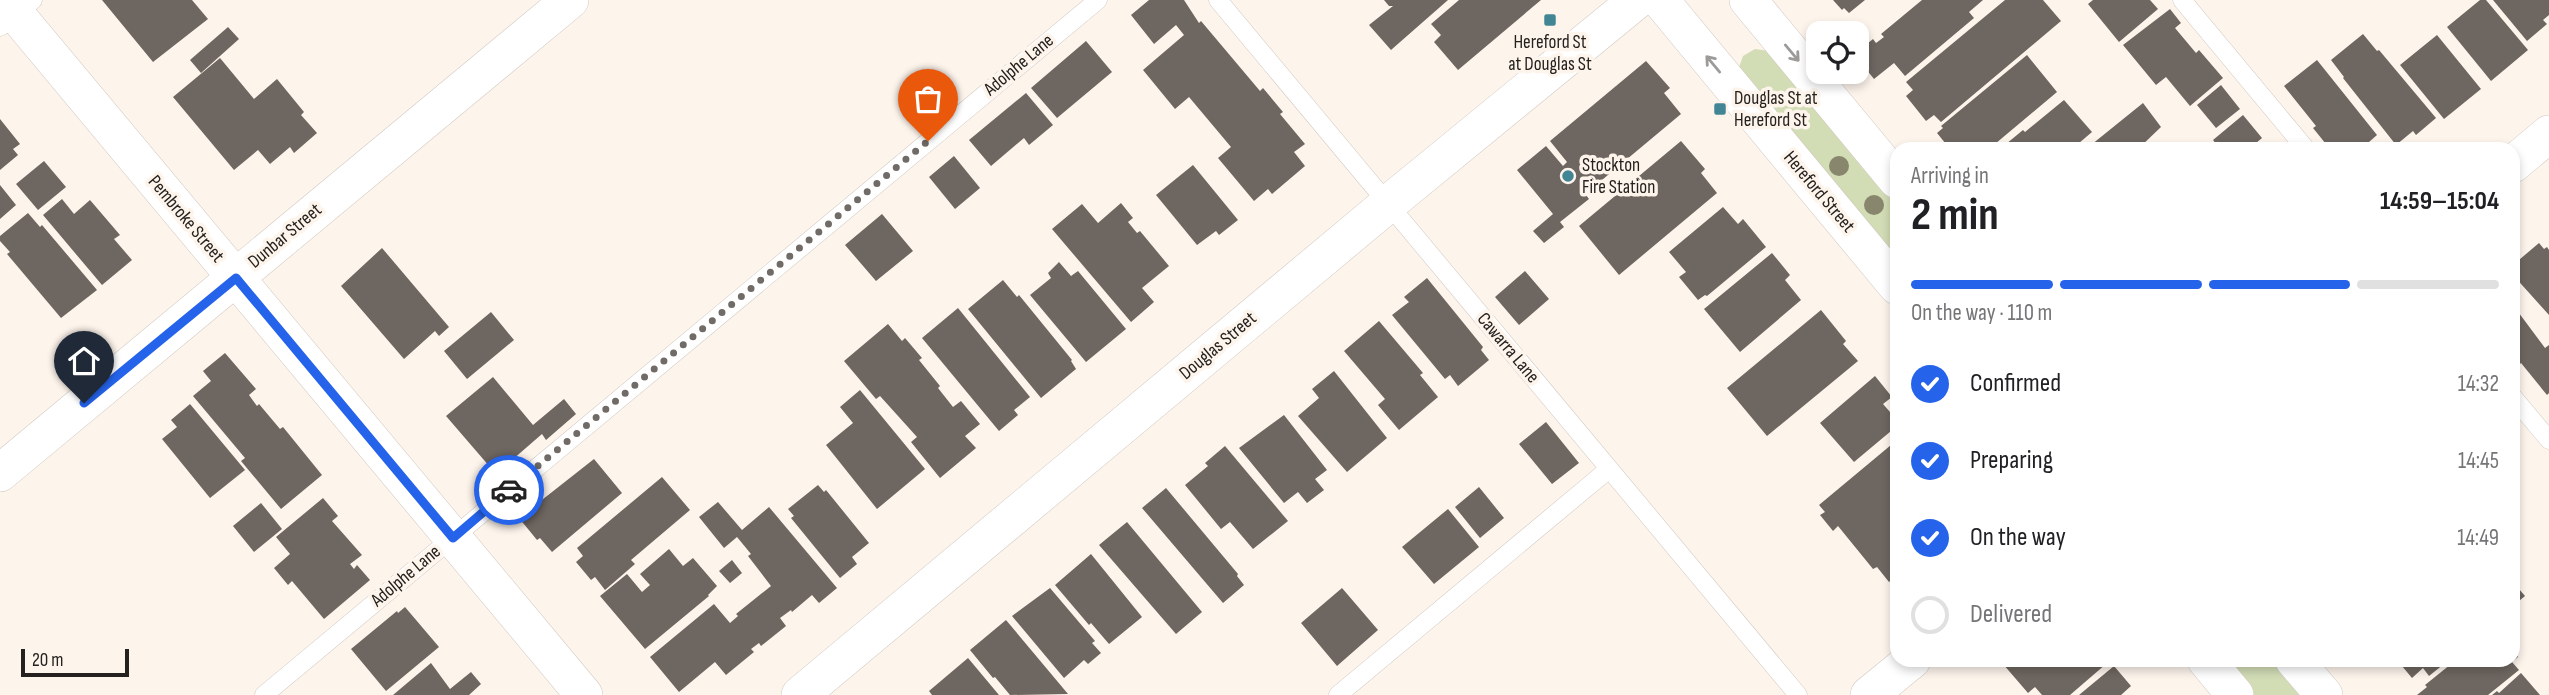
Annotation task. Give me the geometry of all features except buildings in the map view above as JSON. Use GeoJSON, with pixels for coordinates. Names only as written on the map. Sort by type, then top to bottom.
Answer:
{"type":"FeatureCollection","features":[{"type":"Feature","properties":{"kind":"street","name":"Dunbar Street"},"geometry":{"type":"LineString","coordinates":[[0,473],[570,0]]}},
{"type":"Feature","properties":{"kind":"street","name":"Douglas Street"},"geometry":{"type":"LineString","coordinates":[[800,695],[1388,204],[1637,0]]}},
{"type":"Feature","properties":{"kind":"street","name":"Hereford Street"},"geometry":{"type":"LineString","coordinates":[[1660,0],[1890,278]]}},
{"type":"Feature","properties":{"kind":"street"},"geometry":{"type":"LineString","coordinates":[[1748,0],[1890,172]]}},
{"type":"Feature","properties":{"kind":"street","name":"Pembroke Street"},"geometry":{"type":"LineString","coordinates":[[13,10],[584,695]]}},
{"type":"Feature","properties":{"kind":"street"},"geometry":{"type":"LineString","coordinates":[[2520,158],[2549,134]]}},
{"type":"Feature","properties":{"kind":"street"},"geometry":{"type":"LineString","coordinates":[[1869,695],[1903,667]]}},
{"type":"Feature","properties":{"kind":"street"},"geometry":{"type":"LineString","coordinates":[[2212,667],[2235,695]]}},
{"type":"Feature","properties":{"kind":"street"},"geometry":{"type":"LineString","coordinates":[[2300,667],[2324,695]]}},
{"type":"Feature","properties":{"kind":"lane","name":"Adolphe Lane"},"geometry":{"type":"LineString","coordinates":[[264,695],[1098,0]]}},
{"type":"Feature","properties":{"kind":"lane","name":"Cawarra Lane"},"geometry":{"type":"LineString","coordinates":[[1219,0],[1798,695]]}},
{"type":"Feature","properties":{"kind":"lane"},"geometry":{"type":"LineString","coordinates":[[2182,0],[2300,142]]}},
{"type":"Feature","properties":{"kind":"lane"},"geometry":{"type":"LineString","coordinates":[[2520,405],[2549,440]]}},
{"type":"Feature","properties":{"kind":"lane"},"geometry":{"type":"LineString","coordinates":[[1338,695],[1609,469]]}},
{"type":"Feature","properties":{"kind":"green space"},"geometry":{"type":"Polygon","coordinates":[[[1755,49],[1769,51],[1890,196],[1890,259],[1738,70],[1743,56],[1755,49]]]}},
{"type":"Feature","properties":{"kind":"green space"},"geometry":{"type":"Polygon","coordinates":[[[2230,667],[2284,667],[2307,695],[2253,695],[2230,667]]]}},
{"type":"Feature","properties":{"kind":"way so far"},"geometry":{"type":"LineString","coordinates":[[509,490],[928,141]]}},
{"type":"Feature","properties":{"kind":"place","name":"Hereford St at Douglas St"},"geometry":{"type":"Point","coordinates":[1550,20]}},
{"type":"Feature","properties":{"kind":"place","name":"Douglas St at Hereford St"},"geometry":{"type":"Point","coordinates":[1720,109]}},
{"type":"Feature","properties":{"kind":"place","name":"Stockton Fire Station"},"geometry":{"type":"Point","coordinates":[1568,176]}},
{"type":"Feature","properties":{"kind":"route"},"geometry":{"type":"LineString","coordinates":[[84,403],[236,278],[453,538],[509,490]]}}]}
